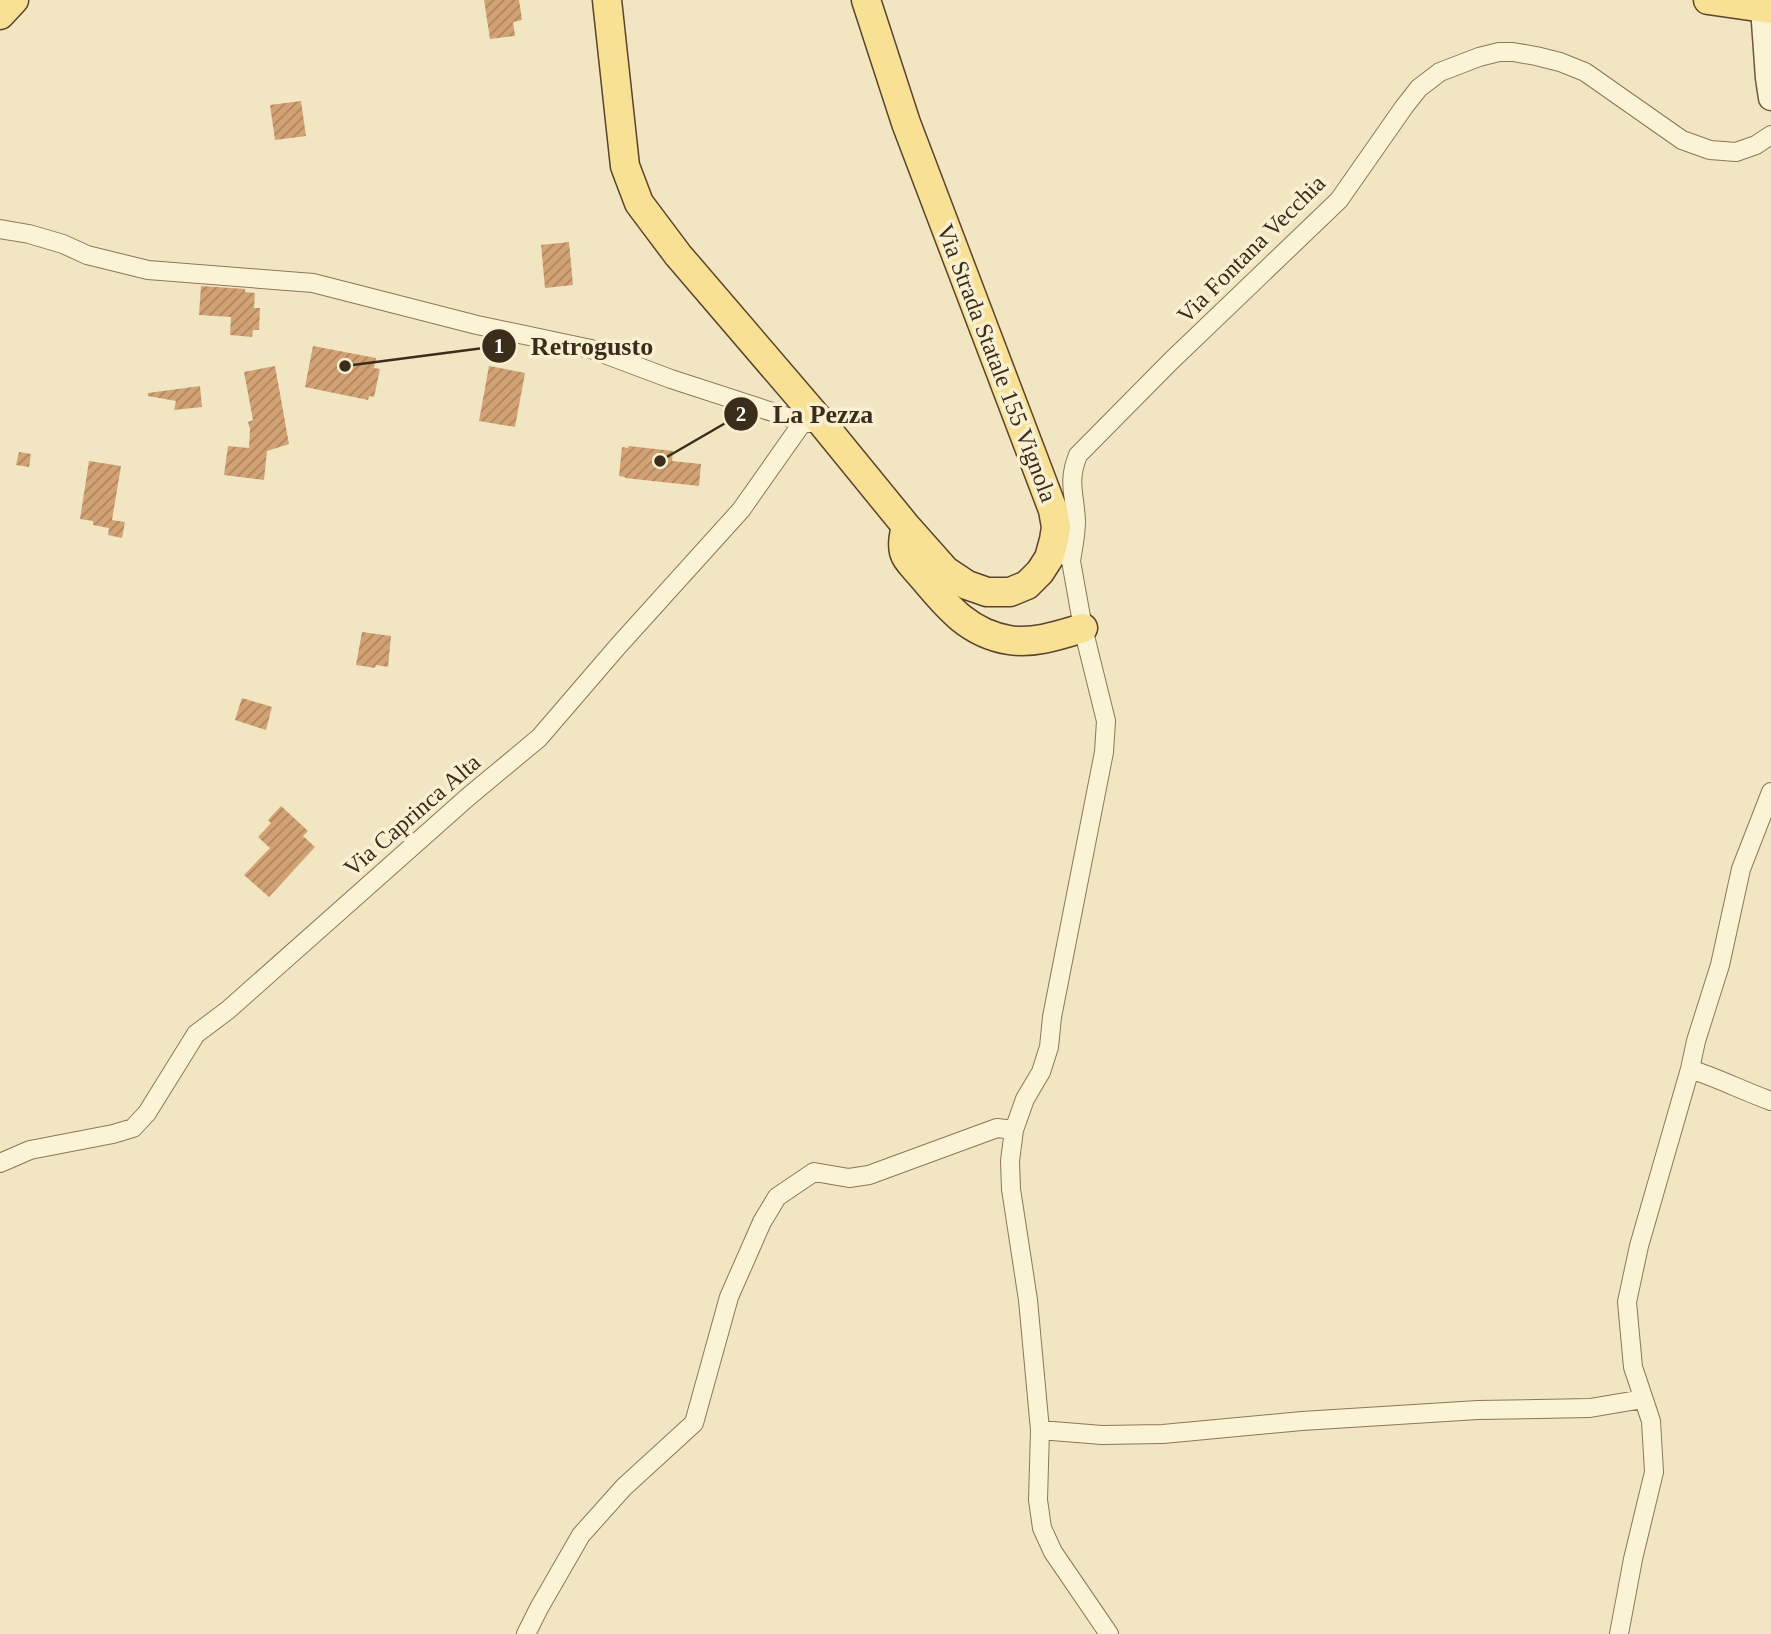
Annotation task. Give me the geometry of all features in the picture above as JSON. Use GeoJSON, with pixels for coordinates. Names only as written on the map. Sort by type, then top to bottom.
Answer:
{"type":"FeatureCollection","features":[{"type":"Feature","properties":{"kind":"main road"},"geometry":{"type":"LineString","coordinates":[[0,15],[14,0]]}},
{"type":"Feature","properties":{"kind":"main road","name":"Via Strada Statale 155 Vignola"},"geometry":{"type":"LineString","coordinates":[[607,0],[625,166],[639,203],[813,422],[946,571],[967,585],[987,592],[1010,592],[1027,585],[1049,558],[1063,550],[1053,510],[906,123],[866,0]]}},
{"type":"Feature","properties":{"kind":"main road"},"geometry":{"type":"LineString","coordinates":[[1708,0],[1767,9],[1771,98]]}},
{"type":"Feature","properties":{"kind":"main road"},"geometry":{"type":"LineString","coordinates":[[906,526],[903,540],[905,555],[943,602],[986,635],[1012,640],[1046,639],[1083,628]]}},
{"type":"Feature","properties":{"kind":"street","name":"Via Fontana Vecchia"},"geometry":{"type":"LineString","coordinates":[[1109,1634],[1053,1552],[1042,1528],[1038,1500],[1040,1430],[1028,1300],[1010,1161],[1014,1130],[1041,1072],[1049,1047],[1052,1017],[1104,752],[1106,720],[1063,550],[1076,520],[1071,482],[1078,455],[1171,361],[1339,200],[1419,88],[1440,72],[1499,52],[1536,56],[1585,72],[1682,140],[1710,150],[1736,152],[1756,145],[1771,135]]}},
{"type":"Feature","properties":{"kind":"street"},"geometry":{"type":"LineString","coordinates":[[0,229],[29,234],[63,244],[87,255],[148,270],[313,283],[477,325],[592,349],[671,379],[813,422]]}},
{"type":"Feature","properties":{"kind":"street","name":"Via Caprinca Alta"},"geometry":{"type":"LineString","coordinates":[[0,1163],[30,1150],[133,1128],[147,1112],[196,1034],[228,1010],[468,797],[539,738],[741,510],[813,422]]}},
{"type":"Feature","properties":{"kind":"street"},"geometry":{"type":"LineString","coordinates":[[1619,1634],[1633,1559],[1654,1472],[1651,1421],[1633,1367],[1627,1302],[1639,1246],[1720,965],[1741,869],[1771,792]]}},
{"type":"Feature","properties":{"kind":"street"},"geometry":{"type":"LineString","coordinates":[[1690,1069],[1771,1101]]}},
{"type":"Feature","properties":{"kind":"street"},"geometry":{"type":"LineString","coordinates":[[526,1634],[538,1608],[582,1535],[624,1487],[694,1423],[729,1297],[762,1222],[777,1197],[814,1172],[849,1178],[869,1175],[997,1128],[1014,1130]]}},
{"type":"Feature","properties":{"kind":"street"},"geometry":{"type":"LineString","coordinates":[[1040,1430],[1102,1435],[1163,1434],[1377,1416],[1478,1410],[1590,1408],[1643,1399]]}},
{"type":"Feature","properties":{"kind":"building"},"geometry":{"type":"Polygon","coordinates":[[[484,0],[519,0],[522,20],[513,22],[515,36],[490,39],[484,0]]]}},
{"type":"Feature","properties":{"kind":"building"},"geometry":{"type":"Polygon","coordinates":[[[301,101],[306,136],[275,140],[270,105],[301,101]]]}},
{"type":"Feature","properties":{"kind":"building"},"geometry":{"type":"Polygon","coordinates":[[[569,242],[573,285],[545,288],[541,245],[569,242]]]}},
{"type":"Feature","properties":{"kind":"building"},"geometry":{"type":"Polygon","coordinates":[[[201,286],[245,289],[245,292],[255,293],[254,308],[260,308],[259,330],[253,330],[252,337],[230,335],[231,317],[199,315],[201,286]]]}},
{"type":"Feature","properties":{"kind":"building"},"geometry":{"type":"Polygon","coordinates":[[[313,346],[376,358],[374,368],[380,369],[374,397],[369,396],[368,400],[305,387],[313,346]]]}},
{"type":"Feature","properties":{"kind":"building"},"geometry":{"type":"Polygon","coordinates":[[[275,366],[289,444],[267,451],[264,480],[224,475],[228,446],[249,448],[248,422],[253,420],[244,372],[275,366]]]}},
{"type":"Feature","properties":{"kind":"building"},"geometry":{"type":"Polygon","coordinates":[[[489,366],[525,373],[515,427],[479,421],[489,366]]]}},
{"type":"Feature","properties":{"kind":"building"},"geometry":{"type":"Polygon","coordinates":[[[200,386],[202,407],[174,410],[176,401],[148,396],[148,393],[200,386]]]}},
{"type":"Feature","properties":{"kind":"building"},"geometry":{"type":"Polygon","coordinates":[[[622,447],[673,451],[672,461],[701,464],[699,486],[619,476],[622,447]]]}},
{"type":"Feature","properties":{"kind":"building"},"geometry":{"type":"Polygon","coordinates":[[[19,452],[31,454],[29,467],[16,465],[19,452]]]}},
{"type":"Feature","properties":{"kind":"building"},"geometry":{"type":"Polygon","coordinates":[[[89,461],[121,466],[112,520],[125,522],[122,538],[108,535],[109,528],[80,519],[89,461]]]}},
{"type":"Feature","properties":{"kind":"building"},"geometry":{"type":"Polygon","coordinates":[[[362,632],[391,636],[388,667],[356,665],[362,632]]]}},
{"type":"Feature","properties":{"kind":"building"},"geometry":{"type":"Polygon","coordinates":[[[242,698],[272,707],[266,730],[235,720],[242,698]]]}},
{"type":"Feature","properties":{"kind":"building"},"geometry":{"type":"Polygon","coordinates":[[[281,806],[308,831],[303,836],[315,847],[269,897],[244,875],[270,848],[258,837],[281,806]]]}},
{"type":"Feature","properties":{"kind":"place","name":"Retrogusto"},"geometry":{"type":"Point","coordinates":[345,366]}},
{"type":"Feature","properties":{"kind":"place","name":"La Pezza"},"geometry":{"type":"Point","coordinates":[660,461]}}]}
